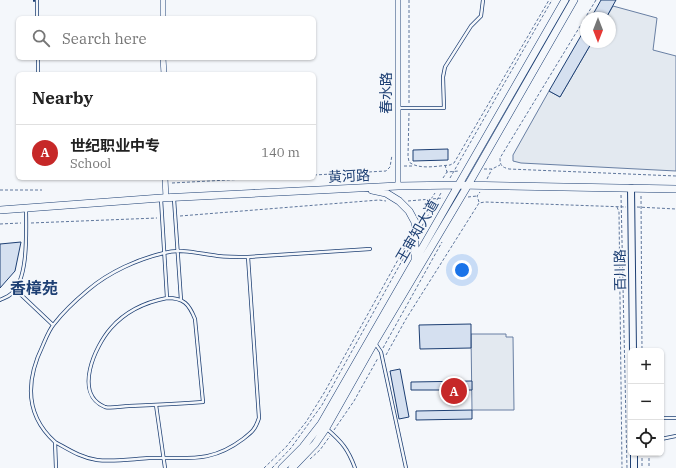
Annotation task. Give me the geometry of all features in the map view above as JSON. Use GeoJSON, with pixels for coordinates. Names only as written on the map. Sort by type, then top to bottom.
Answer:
{"type":"FeatureCollection","features":[{"type":"Feature","properties":{"kind":"main road","name":"王审知大道"},"geometry":{"type":"LineString","coordinates":[[282,468],[323,426],[415,261],[565,0]]}},
{"type":"Feature","properties":{"kind":"main road"},"geometry":{"type":"LineString","coordinates":[[372,340],[461,197],[574,0]]}},
{"type":"Feature","properties":{"kind":"main road","name":"黄河路"},"geometry":{"type":"LineString","coordinates":[[0,210],[163,198],[398,186],[468,185],[676,189]]}},
{"type":"Feature","properties":{"kind":"main road"},"geometry":{"type":"LineString","coordinates":[[360,188],[386,193],[399,201],[409,211],[415,222],[415,261]]}},
{"type":"Feature","properties":{"kind":"main road"},"geometry":{"type":"LineString","coordinates":[[292,468],[315,444],[323,426]]}},
{"type":"Feature","properties":{"kind":"street"},"geometry":{"type":"LineString","coordinates":[[162,0],[163,16]]}},
{"type":"Feature","properties":{"kind":"street","name":"春水路"},"geometry":{"type":"LineString","coordinates":[[398,0],[398,186]]}},
{"type":"Feature","properties":{"kind":"street"},"geometry":{"type":"LineString","coordinates":[[163,60],[164,72]]}},
{"type":"Feature","properties":{"kind":"street"},"geometry":{"type":"LineString","coordinates":[[163,198],[165,181]]}},
{"type":"Feature","properties":{"kind":"street","name":"百川路"},"geometry":{"type":"LineString","coordinates":[[631,188],[633,348]]}},
{"type":"Feature","properties":{"kind":"street"},"geometry":{"type":"LineString","coordinates":[[634,456],[634,468]]}},
{"type":"Feature","properties":{"kind":"lane"},"geometry":{"type":"LineString","coordinates":[[37,0],[37,16]]}},
{"type":"Feature","properties":{"kind":"lane"},"geometry":{"type":"LineString","coordinates":[[398,108],[444,108],[443,77],[445,67],[471,26],[482,16],[483,0]]}},
{"type":"Feature","properties":{"kind":"lane"},"geometry":{"type":"LineString","coordinates":[[38,60],[38,72]]}},
{"type":"Feature","properties":{"kind":"lane"},"geometry":{"type":"LineString","coordinates":[[163,198],[162,218],[167,298]]}},
{"type":"Feature","properties":{"kind":"lane"},"geometry":{"type":"LineString","coordinates":[[174,198],[181,300]]}},
{"type":"Feature","properties":{"kind":"lane"},"geometry":{"type":"LineString","coordinates":[[0,300],[11,295],[16,290],[24,267],[26,208]]}},
{"type":"Feature","properties":{"kind":"lane"},"geometry":{"type":"LineString","coordinates":[[248,257],[259,418],[256,429],[232,447],[208,457],[115,461],[97,460],[75,453],[55,442],[45,433],[36,419],[30,390],[32,373],[38,356],[53,325],[64,311],[89,289],[114,273],[137,262],[164,253],[178,251],[219,257],[248,257],[370,249]]}},
{"type":"Feature","properties":{"kind":"lane"},"geometry":{"type":"LineString","coordinates":[[16,290],[53,325]]}},
{"type":"Feature","properties":{"kind":"lane"},"geometry":{"type":"LineString","coordinates":[[167,298],[181,300],[191,310],[195,319],[202,402],[107,408],[95,401],[90,393],[89,382],[92,362],[101,343],[112,327],[131,311],[159,299],[167,298]]}},
{"type":"Feature","properties":{"kind":"lane"},"geometry":{"type":"LineString","coordinates":[[372,340],[381,352],[406,468]]}},
{"type":"Feature","properties":{"kind":"lane"},"geometry":{"type":"LineString","coordinates":[[156,405],[165,468]]}},
{"type":"Feature","properties":{"kind":"lane"},"geometry":{"type":"LineString","coordinates":[[664,418],[676,418]]}},
{"type":"Feature","properties":{"kind":"lane"},"geometry":{"type":"LineString","coordinates":[[323,426],[349,451],[355,468]]}},
{"type":"Feature","properties":{"kind":"lane"},"geometry":{"type":"LineString","coordinates":[[664,439],[676,436]]}},
{"type":"Feature","properties":{"kind":"lane"},"geometry":{"type":"LineString","coordinates":[[55,442],[56,468]]}},
{"type":"Feature","properties":{"kind":"path"},"geometry":{"type":"LineString","coordinates":[[409,0],[408,156],[409,162],[414,166],[421,167],[450,165],[454,163],[549,0]]}},
{"type":"Feature","properties":{"kind":"path"},"geometry":{"type":"LineString","coordinates":[[596,0],[500,158],[500,164],[502,168],[509,170],[676,176]]}},
{"type":"Feature","properties":{"kind":"path"},"geometry":{"type":"LineString","coordinates":[[316,175],[386,170],[390,167],[392,154]]}},
{"type":"Feature","properties":{"kind":"path"},"geometry":{"type":"LineString","coordinates":[[492,169],[500,164]]}},
{"type":"Feature","properties":{"kind":"path"},"geometry":{"type":"LineString","coordinates":[[445,165],[447,172]]}},
{"type":"Feature","properties":{"kind":"path"},"geometry":{"type":"LineString","coordinates":[[165,181],[198,180]]}},
{"type":"Feature","properties":{"kind":"path"},"geometry":{"type":"LineString","coordinates":[[621,188],[627,468]]}},
{"type":"Feature","properties":{"kind":"path"},"geometry":{"type":"LineString","coordinates":[[641,188],[642,348]]}},
{"type":"Feature","properties":{"kind":"path"},"geometry":{"type":"LineString","coordinates":[[0,190],[42,190]]}},
{"type":"Feature","properties":{"kind":"path"},"geometry":{"type":"LineString","coordinates":[[382,357],[387,354],[406,319],[479,203],[478,196],[461,197]]}},
{"type":"Feature","properties":{"kind":"path"},"geometry":{"type":"LineString","coordinates":[[404,206],[408,201],[452,198]]}},
{"type":"Feature","properties":{"kind":"path"},"geometry":{"type":"LineString","coordinates":[[175,217],[379,200],[389,202]]}},
{"type":"Feature","properties":{"kind":"path"},"geometry":{"type":"LineString","coordinates":[[479,203],[676,209]]}},
{"type":"Feature","properties":{"kind":"path"},"geometry":{"type":"LineString","coordinates":[[617,207],[619,212],[622,468]]}},
{"type":"Feature","properties":{"kind":"path"},"geometry":{"type":"LineString","coordinates":[[0,224],[162,218]]}},
{"type":"Feature","properties":{"kind":"path"},"geometry":{"type":"LineString","coordinates":[[264,468],[286,447],[309,416],[375,303],[409,239]]}},
{"type":"Feature","properties":{"kind":"path"},"geometry":{"type":"LineString","coordinates":[[642,456],[642,468]]}},
{"type":"Feature","properties":{"kind":"path"},"geometry":{"type":"LineString","coordinates":[[649,456],[649,468]]}},
{"type":"Feature","properties":{"kind":"shaded area"},"geometry":{"type":"Polygon","coordinates":[[[613,6],[657,18],[653,50],[676,56],[676,171],[521,163],[513,161],[513,155],[549,91],[560,97],[589,48],[616,48],[616,12],[610,12],[613,6]]]}},
{"type":"Feature","properties":{"kind":"shaded area"},"geometry":{"type":"Polygon","coordinates":[[[471,334],[506,334],[506,337],[513,337],[514,410],[472,410],[471,334]]]}},
{"type":"Feature","properties":{"kind":"building"},"geometry":{"type":"Polygon","coordinates":[[[601,0],[616,0],[609,12],[594,12],[601,0]]]}},
{"type":"Feature","properties":{"kind":"building"},"geometry":{"type":"Polygon","coordinates":[[[580,37],[580,48],[589,48],[560,97],[549,91],[580,37]]]}},
{"type":"Feature","properties":{"kind":"building"},"geometry":{"type":"Polygon","coordinates":[[[448,149],[448,160],[413,161],[413,150],[448,149]]]}},
{"type":"Feature","properties":{"kind":"building"},"geometry":{"type":"Polygon","coordinates":[[[21,242],[15,271],[0,288],[0,244],[21,242]]]}},
{"type":"Feature","properties":{"kind":"building"},"geometry":{"type":"Polygon","coordinates":[[[471,324],[471,348],[420,349],[419,325],[471,324]]]}},
{"type":"Feature","properties":{"kind":"building"},"geometry":{"type":"Polygon","coordinates":[[[400,369],[409,417],[399,419],[390,371],[400,369]]]}},
{"type":"Feature","properties":{"kind":"building"},"geometry":{"type":"Polygon","coordinates":[[[472,381],[472,390],[411,390],[411,382],[472,381]]]}},
{"type":"Feature","properties":{"kind":"building"},"geometry":{"type":"Polygon","coordinates":[[[472,410],[472,419],[416,420],[416,411],[472,410]]]}},
{"type":"Feature","properties":{"kind":"place","name":"世纪职业中专"},"geometry":{"type":"Point","coordinates":[454,391]}},
{"type":"Feature","properties":{"kind":"district","name":"香樟苑"},"geometry":{"type":"Point","coordinates":[34,288]}}]}
